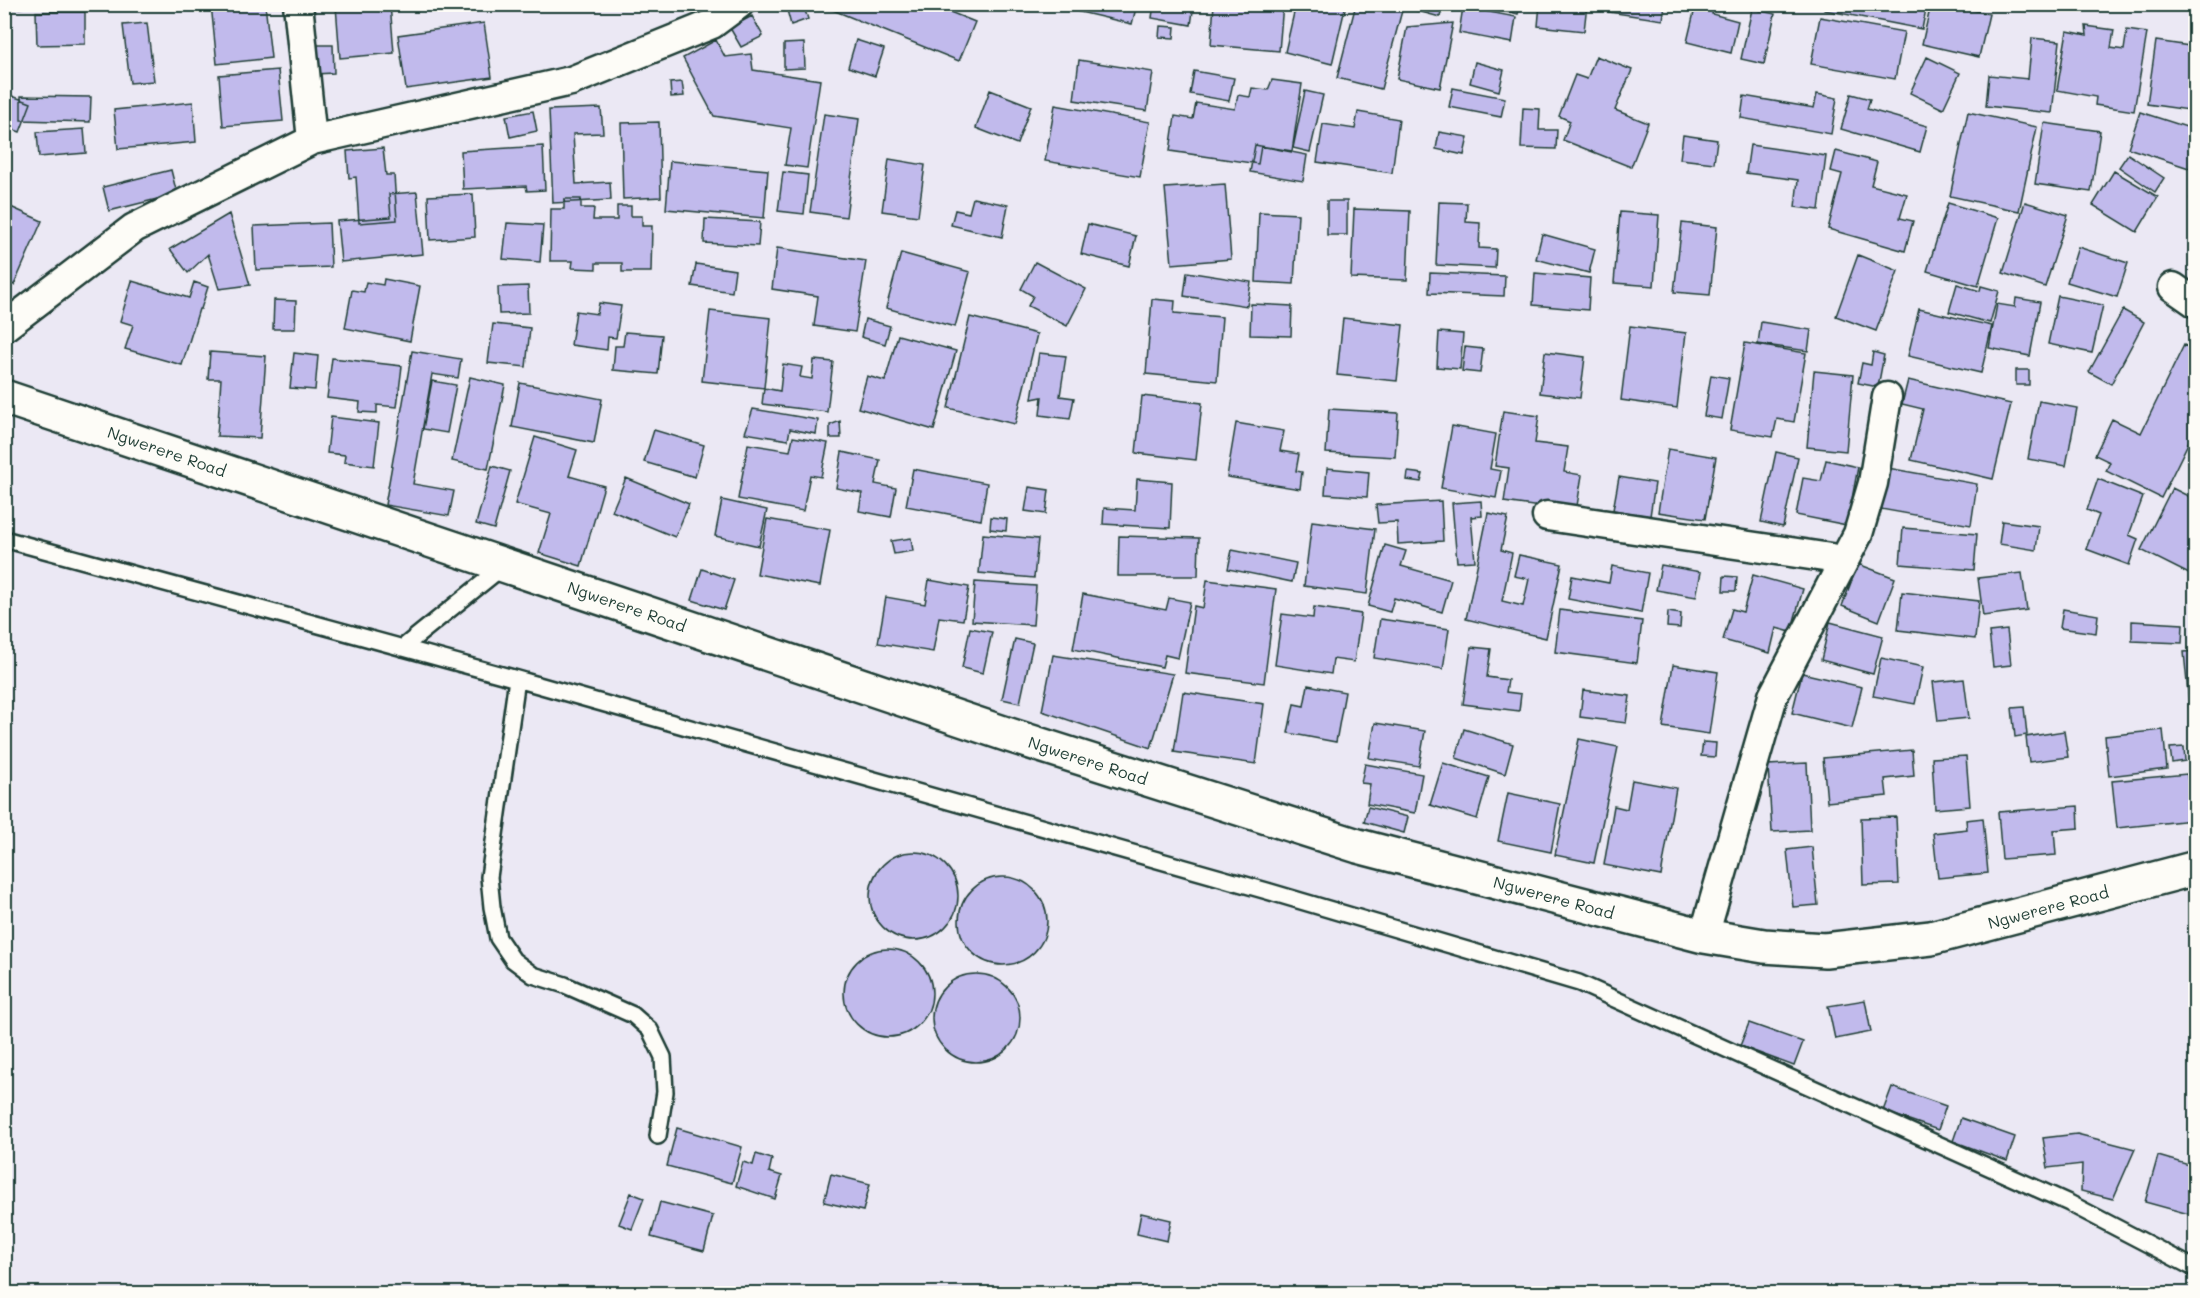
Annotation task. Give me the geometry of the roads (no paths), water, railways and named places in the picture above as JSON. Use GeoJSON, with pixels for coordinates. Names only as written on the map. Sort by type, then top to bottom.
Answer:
{"type":"FeatureCollection","features":[{"type":"Feature","properties":{"kind":"street"},"geometry":{"type":"LineString","coordinates":[[298,4],[312,140]]}},
{"type":"Feature","properties":{"kind":"street"},"geometry":{"type":"LineString","coordinates":[[4,327],[134,228],[312,140],[571,81],[712,24],[739,4]]}},
{"type":"Feature","properties":{"kind":"street"},"geometry":{"type":"LineString","coordinates":[[2173,287],[2196,303]]}},
{"type":"Feature","properties":{"kind":"street","name":"Ngwerere Road"},"geometry":{"type":"LineString","coordinates":[[4,397],[1009,735],[1358,846],[1704,936],[1764,946],[1826,950],[1931,938],[2196,868]]}},
{"type":"Feature","properties":{"kind":"street"},"geometry":{"type":"LineString","coordinates":[[1704,936],[1773,696],[1858,534],[1873,483],[1887,397]]}},
{"type":"Feature","properties":{"kind":"street"},"geometry":{"type":"LineString","coordinates":[[1547,516],[1844,560]]}},
{"type":"Feature","properties":{"kind":"lane"},"geometry":{"type":"LineString","coordinates":[[4,539],[517,679],[1278,894],[1579,983],[2069,1203],[2196,1269]]}},
{"type":"Feature","properties":{"kind":"lane"},"geometry":{"type":"LineString","coordinates":[[402,648],[505,565]]}},
{"type":"Feature","properties":{"kind":"lane"},"geometry":{"type":"LineString","coordinates":[[517,679],[489,877],[498,938],[513,960],[533,975],[565,985],[633,1015],[650,1030],[663,1056],[665,1092],[657,1136]]}}]}
